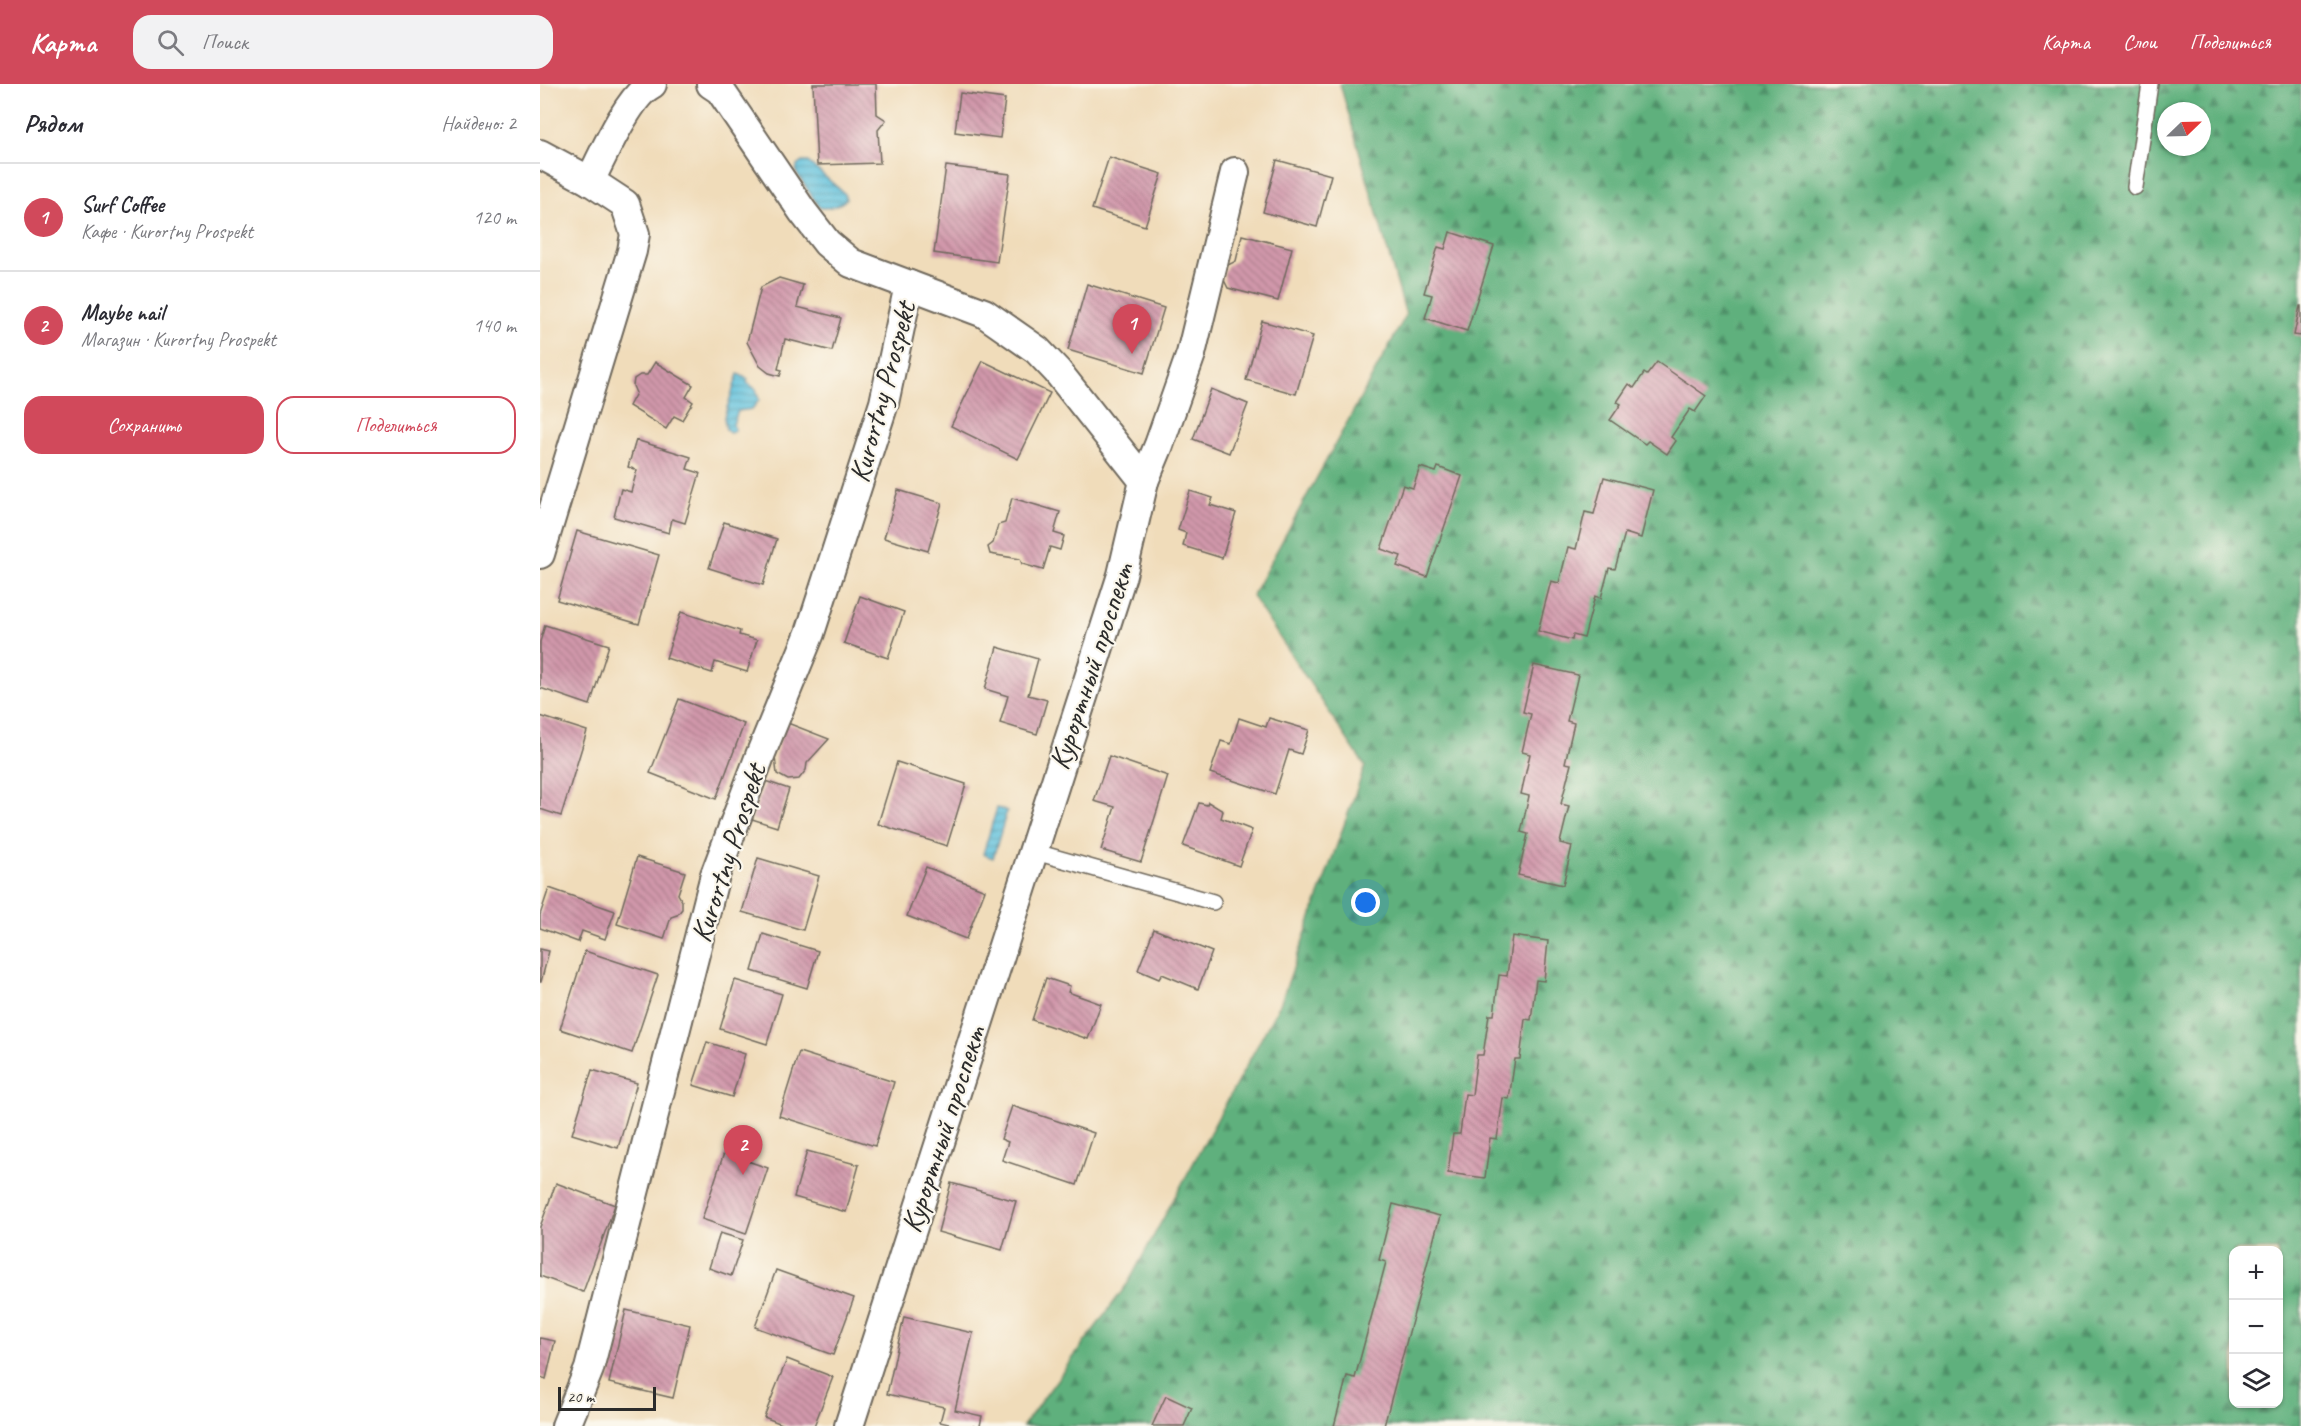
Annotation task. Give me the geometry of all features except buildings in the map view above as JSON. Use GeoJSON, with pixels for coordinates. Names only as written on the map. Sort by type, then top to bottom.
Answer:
{"type":"FeatureCollection","features":[{"type":"Feature","properties":{"kind":"street"},"geometry":{"type":"LineString","coordinates":[[590,181],[620,122],[645,87],[652,84]]}},
{"type":"Feature","properties":{"kind":"street"},"geometry":{"type":"LineString","coordinates":[[711,84],[720,90],[803,212],[827,243],[851,263],[984,313],[1036,350],[1057,371],[1144,481],[1191,354],[1235,172]]}},
{"type":"Feature","properties":{"kind":"street"},"geometry":{"type":"LineString","coordinates":[[540,154],[590,181],[625,204],[635,234],[632,251],[540,554]]}},
{"type":"Feature","properties":{"kind":"street","name":"Kurortny Prospekt"},"geometry":{"type":"LineString","coordinates":[[566,1426],[589,1369],[715,875],[810,633],[884,403],[909,285]]}},
{"type":"Feature","properties":{"kind":"street","name":"Курортный проспект"},"geometry":{"type":"LineString","coordinates":[[849,1426],[1122,575],[1144,481]]}},
{"type":"Feature","properties":{"kind":"lane"},"geometry":{"type":"LineString","coordinates":[[2135,187],[2150,84]]}},
{"type":"Feature","properties":{"kind":"lane"},"geometry":{"type":"LineString","coordinates":[[1032,851],[1214,902]]}},
{"type":"Feature","properties":{"kind":"green space"},"geometry":{"type":"Polygon","coordinates":[[[1340,84],[2301,84],[2301,1426],[1023,1426],[1128,1283],[1281,1002],[1365,766],[1252,596],[1406,315],[1340,84]]]}},
{"type":"Feature","properties":{"kind":"water"},"geometry":{"type":"Polygon","coordinates":[[[802,162],[808,162],[845,194],[846,199],[834,206],[819,207],[796,172],[797,166],[802,162]]]}},
{"type":"Feature","properties":{"kind":"water"},"geometry":{"type":"Polygon","coordinates":[[[738,374],[748,379],[747,383],[756,389],[759,400],[752,409],[738,411],[733,424],[735,430],[730,433],[726,430],[724,417],[738,374]]]}},
{"type":"Feature","properties":{"kind":"water"},"geometry":{"type":"Polygon","coordinates":[[[997,808],[1007,811],[993,858],[983,854],[997,808]]]}},
{"type":"Feature","properties":{"kind":"place","name":"Surf Coffee"},"geometry":{"type":"Point","coordinates":[1132,354]}},
{"type":"Feature","properties":{"kind":"place","name":"Maybe nail"},"geometry":{"type":"Point","coordinates":[743,1175]}}]}
